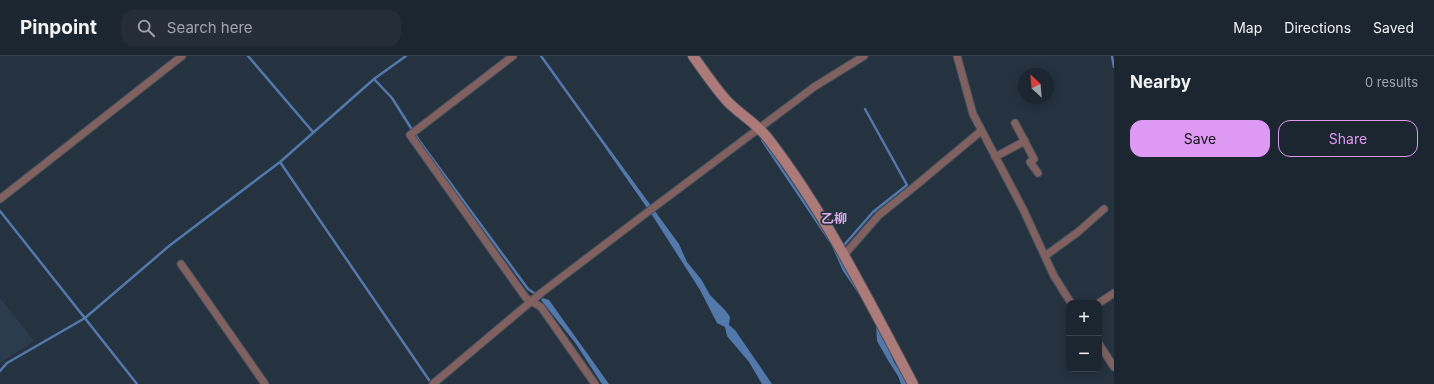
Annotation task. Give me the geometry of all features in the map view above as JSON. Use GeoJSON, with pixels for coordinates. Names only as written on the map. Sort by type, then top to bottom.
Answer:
{"type":"FeatureCollection","features":[{"type":"Feature","properties":{"kind":"street"},"geometry":{"type":"LineString","coordinates":[[0,198],[182,56]]}},
{"type":"Feature","properties":{"kind":"street"},"geometry":{"type":"LineString","coordinates":[[513,56],[410,135],[526,298],[537,298]]}},
{"type":"Feature","properties":{"kind":"street"},"geometry":{"type":"LineString","coordinates":[[693,56],[728,102],[759,128],[770,140],[802,186],[844,254],[914,384]]}},
{"type":"Feature","properties":{"kind":"street"},"geometry":{"type":"LineString","coordinates":[[433,384],[537,298],[656,205],[814,87],[864,56]]}},
{"type":"Feature","properties":{"kind":"street"},"geometry":{"type":"LineString","coordinates":[[957,56],[973,114],[1023,209],[1057,282],[1069,300]]}},
{"type":"Feature","properties":{"kind":"street"},"geometry":{"type":"LineString","coordinates":[[1015,123],[1034,159],[1030,162],[1038,173]]}},
{"type":"Feature","properties":{"kind":"street"},"geometry":{"type":"LineString","coordinates":[[844,254],[879,215],[981,130]]}},
{"type":"Feature","properties":{"kind":"street"},"geometry":{"type":"LineString","coordinates":[[995,157],[1024,141]]}},
{"type":"Feature","properties":{"kind":"street"},"geometry":{"type":"LineString","coordinates":[[1045,256],[1078,232],[1104,209]]}},
{"type":"Feature","properties":{"kind":"street"},"geometry":{"type":"LineString","coordinates":[[181,264],[265,384]]}},
{"type":"Feature","properties":{"kind":"street"},"geometry":{"type":"LineString","coordinates":[[1102,302],[1114,293]]}},
{"type":"Feature","properties":{"kind":"street"},"geometry":{"type":"LineString","coordinates":[[537,298],[541,307],[595,384]]}},
{"type":"Feature","properties":{"kind":"street"},"geometry":{"type":"LineString","coordinates":[[1102,349],[1114,367]]}},
{"type":"Feature","properties":{"kind":"shaded area"},"geometry":{"type":"Polygon","coordinates":[[[0,298],[34,341],[0,363],[0,298]]]}},
{"type":"Feature","properties":{"kind":"water"},"geometry":{"type":"Polygon","coordinates":[[[592,125],[679,244],[687,262],[701,279],[710,295],[730,317],[729,325],[735,330],[772,384],[762,384],[749,362],[727,336],[725,327],[717,323],[700,290],[652,215],[590,126],[592,125]]]}},
{"type":"Feature","properties":{"kind":"water"},"geometry":{"type":"Polygon","coordinates":[[[831,241],[878,324],[894,362],[908,384],[901,384],[898,376],[877,341],[876,324],[860,296],[843,271],[830,242],[831,241]]]}},
{"type":"Feature","properties":{"kind":"water"},"geometry":{"type":"Polygon","coordinates":[[[543,298],[549,300],[609,384],[602,384],[576,344],[541,300],[543,298]]]}},
{"type":"Feature","properties":{"kind":"waterway"},"geometry":{"type":"LineString","coordinates":[[248,56],[313,132]]}},
{"type":"Feature","properties":{"kind":"waterway"},"geometry":{"type":"LineString","coordinates":[[0,371],[7,363],[85,318],[169,246],[280,162],[374,79],[406,56]]}},
{"type":"Feature","properties":{"kind":"waterway"},"geometry":{"type":"LineString","coordinates":[[541,56],[592,127]]}},
{"type":"Feature","properties":{"kind":"waterway"},"geometry":{"type":"LineString","coordinates":[[1112,56],[1114,67]]}},
{"type":"Feature","properties":{"kind":"waterway"},"geometry":{"type":"LineString","coordinates":[[374,79],[392,98],[418,139],[528,289],[537,295]]}},
{"type":"Feature","properties":{"kind":"waterway"},"geometry":{"type":"LineString","coordinates":[[845,244],[873,212],[907,185],[865,109]]}},
{"type":"Feature","properties":{"kind":"waterway"},"geometry":{"type":"LineString","coordinates":[[762,140],[830,241]]}},
{"type":"Feature","properties":{"kind":"waterway"},"geometry":{"type":"LineString","coordinates":[[280,162],[429,380]]}},
{"type":"Feature","properties":{"kind":"waterway"},"geometry":{"type":"LineString","coordinates":[[0,211],[137,384]]}},
{"type":"Feature","properties":{"kind":"district","name":"乙柳"},"geometry":{"type":"Point","coordinates":[834,218]}}]}
